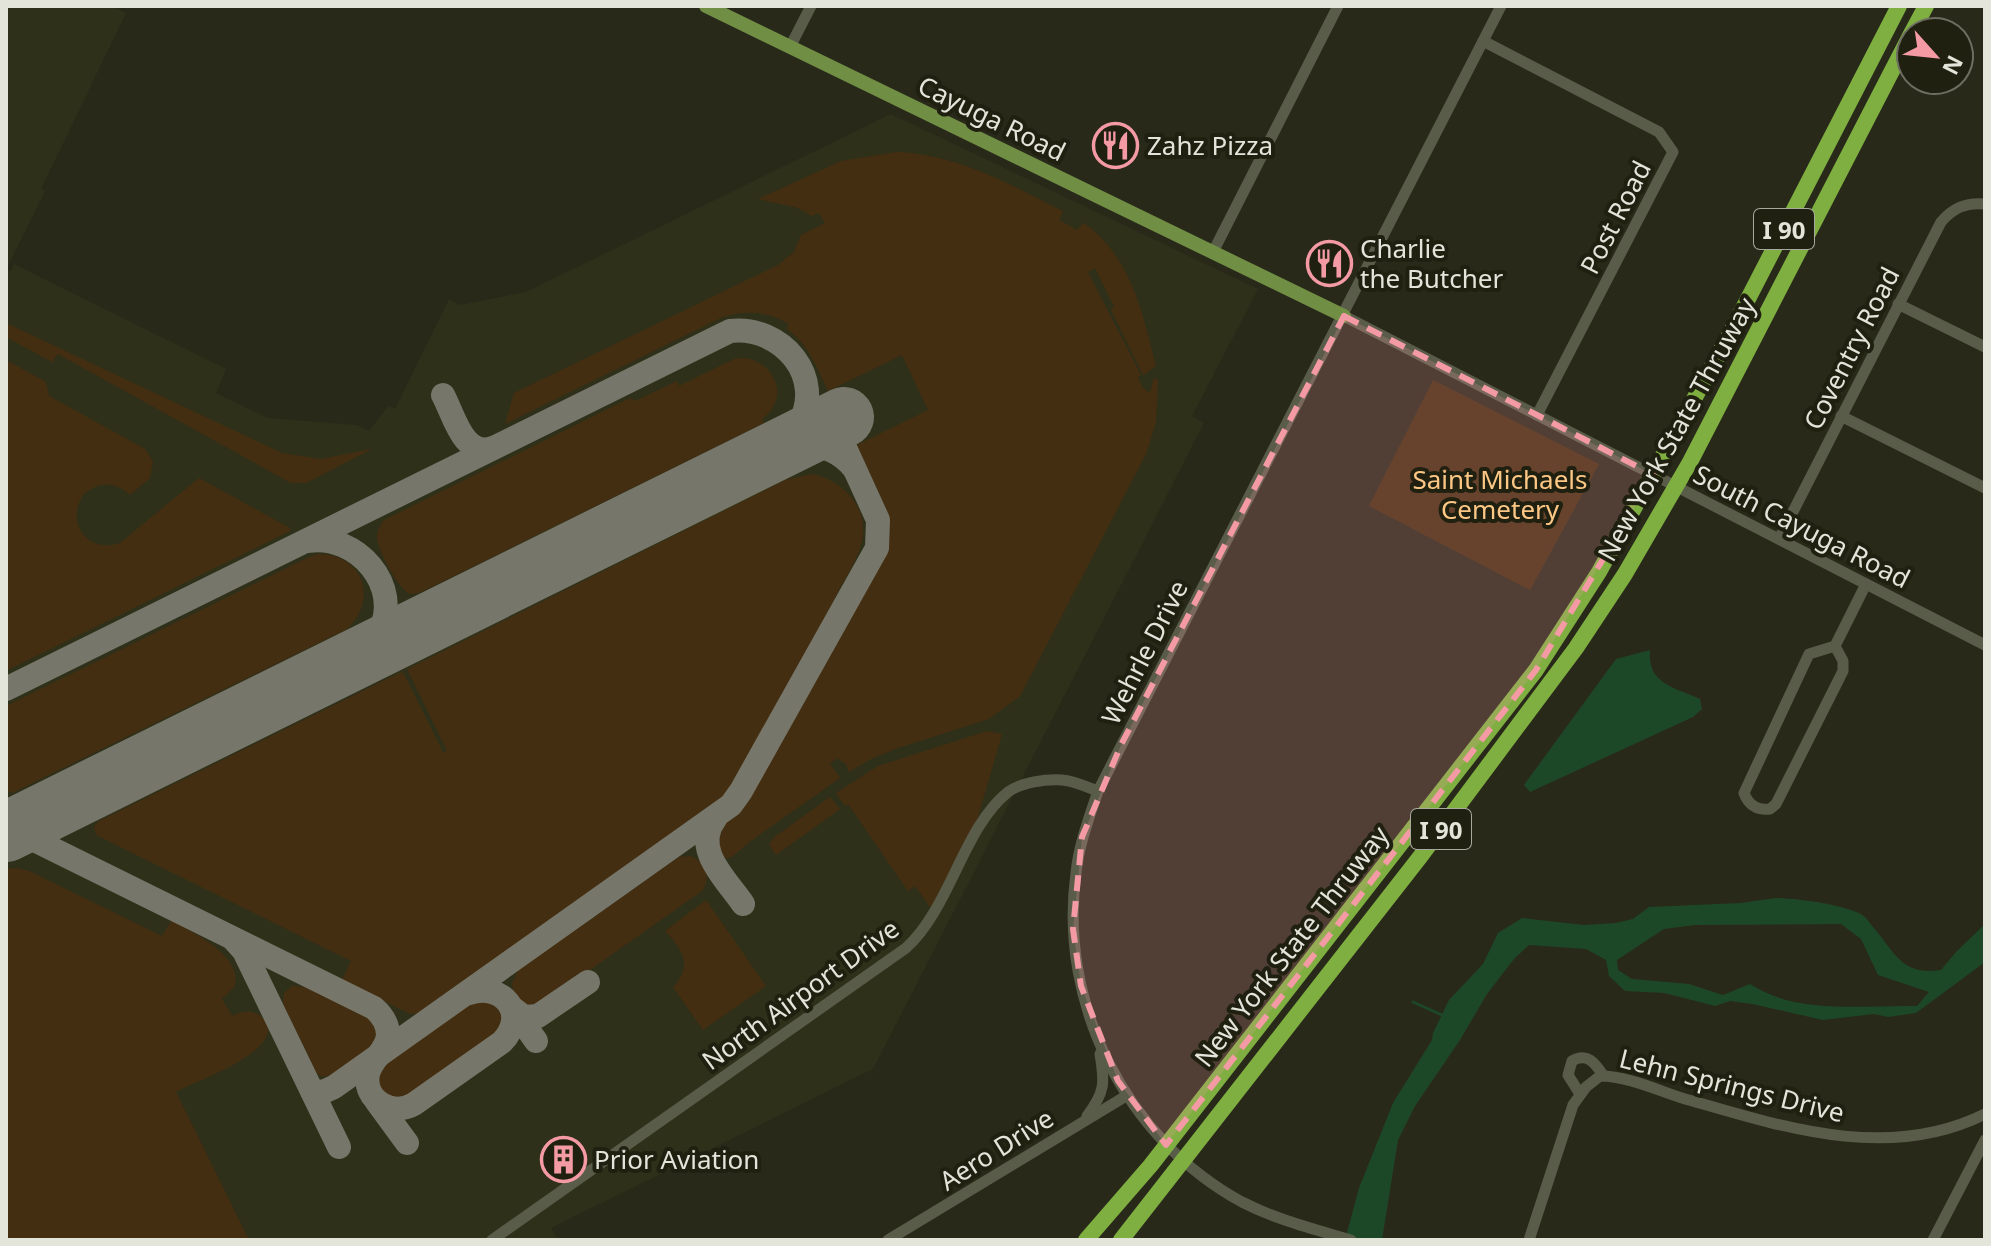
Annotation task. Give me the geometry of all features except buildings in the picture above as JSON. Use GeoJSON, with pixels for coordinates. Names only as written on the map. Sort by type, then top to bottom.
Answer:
{"type":"FeatureCollection","features":[{"type":"Feature","properties":{"kind":"highway","name":"New York State Thruway"},"geometry":{"type":"LineString","coordinates":[[1086,1240],[1151,1165],[1536,670],[1599,572],[1667,451],[1899,6]]}},
{"type":"Feature","properties":{"kind":"highway","name":"New York State Thruway"},"geometry":{"type":"LineString","coordinates":[[1121,1240],[1420,857],[1576,648],[1625,574],[1690,462],[1895,66]]}},
{"type":"Feature","properties":{"kind":"main road","name":"Cayuga Road"},"geometry":{"type":"LineString","coordinates":[[706,6],[1344,316]]}},
{"type":"Feature","properties":{"kind":"street"},"geometry":{"type":"LineString","coordinates":[[790,47],[811,6]]}},
{"type":"Feature","properties":{"kind":"street"},"geometry":{"type":"LineString","coordinates":[[1213,252],[1338,6]]}},
{"type":"Feature","properties":{"kind":"street","name":"Wehrle Drive"},"geometry":{"type":"LineString","coordinates":[[1351,1240],[1317,1236],[1212,1183],[1169,1148],[1137,1113],[1096,1034],[1081,986],[1073,929],[1075,875],[1082,837],[1098,791],[1501,6]]}},
{"type":"Feature","properties":{"kind":"street","name":"Post Road"},"geometry":{"type":"LineString","coordinates":[[1483,41],[1659,132],[1673,152],[1537,415]]}},
{"type":"Feature","properties":{"kind":"street","name":"Coventry Road"},"geometry":{"type":"LineString","coordinates":[[1779,539],[1941,222],[1956,208],[1974,203],[1985,204]]}},
{"type":"Feature","properties":{"kind":"street"},"geometry":{"type":"LineString","coordinates":[[1898,304],[1985,347]]}},
{"type":"Feature","properties":{"kind":"street","name":"South Cayuga Road"},"geometry":{"type":"LineString","coordinates":[[1344,316],[1985,645]]}},
{"type":"Feature","properties":{"kind":"street"},"geometry":{"type":"LineString","coordinates":[[1841,416],[1985,488]]}},
{"type":"Feature","properties":{"kind":"street"},"geometry":{"type":"LineString","coordinates":[[1835,646],[1843,661],[1843,671],[1776,804],[1770,809],[1755,807],[1747,801],[1744,793],[1809,654],[1835,646],[1866,584]]}},
{"type":"Feature","properties":{"kind":"street","name":"North Airport Drive"},"geometry":{"type":"LineString","coordinates":[[492,1240],[906,948],[930,920],[984,819],[1010,791],[1037,781],[1064,780],[1098,791]]}},
{"type":"Feature","properties":{"kind":"street"},"geometry":{"type":"LineString","coordinates":[[1083,1121],[1098,1101],[1105,1078],[1096,1034]]}},
{"type":"Feature","properties":{"kind":"street"},"geometry":{"type":"LineString","coordinates":[[1580,1094],[1568,1075],[1572,1061],[1581,1057],[1590,1059],[1603,1075]]}},
{"type":"Feature","properties":{"kind":"street","name":"Lehn Springs Drive"},"geometry":{"type":"LineString","coordinates":[[1529,1240],[1570,1112],[1580,1094],[1595,1078],[1603,1075],[1804,1131],[1844,1137],[1885,1138],[1938,1131],[1985,1114]]}},
{"type":"Feature","properties":{"kind":"street","name":"Aero Drive"},"geometry":{"type":"LineString","coordinates":[[888,1240],[1126,1096]]}},
{"type":"Feature","properties":{"kind":"street"},"geometry":{"type":"LineString","coordinates":[[1933,1240],[1985,1140]]}},
{"type":"Feature","properties":{"kind":"highlighted area"},"geometry":{"type":"Polygon","coordinates":[[[1344,316],[1654,475],[1536,670],[1166,1145],[1118,1081],[1081,986],[1073,929],[1082,837],[1121,745],[1344,316]]]}},
{"type":"Feature","properties":{"kind":"shaded area"},"geometry":{"type":"Polygon","coordinates":[[[6,6],[111,6],[126,13],[41,189],[45,191],[6,270],[6,6]]]}},
{"type":"Feature","properties":{"kind":"shaded area"},"geometry":{"type":"Polygon","coordinates":[[[891,114],[1258,289],[1192,416],[1204,423],[873,1069],[551,1228],[558,1240],[6,1240],[6,270],[11,271],[14,264],[226,369],[216,393],[268,418],[357,425],[369,431],[388,406],[395,409],[449,299],[460,305],[526,292],[891,114]]]}},
{"type":"Feature","properties":{"kind":"shaded area"},"geometry":{"type":"Polygon","coordinates":[[[1650,650],[1650,661],[1658,677],[1664,683],[1700,699],[1702,709],[1693,717],[1530,792],[1524,785],[1616,659],[1650,650]]]}},
{"type":"Feature","properties":{"kind":"shaded area"},"geometry":{"type":"Polygon","coordinates":[[[1776,898],[1852,910],[1866,918],[1900,960],[1908,966],[1927,971],[1941,970],[1985,924],[1985,962],[1916,1013],[1823,1020],[1752,1004],[1730,1001],[1715,1006],[1664,993],[1625,991],[1609,976],[1606,960],[1586,949],[1529,945],[1487,994],[1415,1106],[1398,1140],[1382,1240],[1345,1240],[1359,1188],[1393,1103],[1432,1040],[1449,1000],[1483,964],[1498,933],[1522,918],[1584,925],[1616,923],[1633,919],[1649,907],[1741,903],[1776,898]],[[1841,924],[1695,925],[1664,929],[1617,960],[1618,970],[1632,979],[1689,984],[1723,995],[1750,984],[1768,994],[1809,1004],[1917,1006],[1929,992],[1878,975],[1861,939],[1841,924]]]}},
{"type":"Feature","properties":{"kind":"green space"},"geometry":{"type":"Polygon","coordinates":[[[897,152],[942,159],[983,172],[1063,211],[1059,220],[1077,230],[1084,223],[1100,237],[1124,269],[1140,306],[1156,366],[1143,375],[1111,310],[1114,307],[1095,268],[1088,272],[1141,375],[1138,377],[1142,387],[1150,393],[1154,378],[1158,380],[1156,422],[1146,454],[1020,696],[989,719],[898,748],[849,772],[846,764],[837,758],[830,764],[840,778],[732,857],[725,858],[716,844],[720,831],[751,794],[882,563],[887,546],[886,516],[877,489],[855,446],[928,410],[902,355],[828,391],[806,349],[787,329],[789,324],[765,314],[731,315],[505,424],[514,393],[778,265],[794,252],[801,235],[825,223],[819,213],[812,216],[798,208],[758,199],[841,161],[897,152]]]}},
{"type":"Feature","properties":{"kind":"green space"},"geometry":{"type":"Polygon","coordinates":[[[6,323],[282,453],[321,459],[372,449],[306,483],[291,483],[58,354],[52,362],[6,337],[6,323]]]}},
{"type":"Feature","properties":{"kind":"green space"},"geometry":{"type":"Polygon","coordinates":[[[742,358],[763,365],[775,381],[776,401],[762,419],[764,423],[419,593],[409,594],[394,577],[377,538],[384,520],[630,398],[635,401],[677,381],[679,386],[742,358]]]}},
{"type":"Feature","properties":{"kind":"green space"},"geometry":{"type":"Polygon","coordinates":[[[6,360],[46,382],[49,396],[145,449],[153,461],[150,478],[130,495],[106,484],[83,495],[78,506],[78,525],[89,540],[108,545],[120,543],[199,478],[290,528],[290,531],[6,671],[6,360]]]}},
{"type":"Feature","properties":{"kind":"green space","name":"Saint Michaels Cemetery"},"geometry":{"type":"Polygon","coordinates":[[[1433,380],[1599,464],[1530,590],[1369,506],[1433,380]]]}},
{"type":"Feature","properties":{"kind":"green space"},"geometry":{"type":"Polygon","coordinates":[[[811,474],[831,481],[855,502],[862,522],[860,548],[801,666],[729,791],[715,806],[420,1014],[410,1014],[342,980],[351,961],[96,835],[94,827],[99,821],[401,672],[443,752],[447,751],[407,669],[785,480],[811,474]]]}},
{"type":"Feature","properties":{"kind":"green space"},"geometry":{"type":"Polygon","coordinates":[[[318,554],[346,562],[361,580],[364,592],[362,605],[347,629],[12,793],[6,790],[6,706],[318,554]]]}},
{"type":"Feature","properties":{"kind":"green space"},"geometry":{"type":"Polygon","coordinates":[[[987,731],[1002,734],[977,820],[931,908],[915,886],[908,891],[848,804],[845,806],[836,793],[878,766],[987,731]]]}},
{"type":"Feature","properties":{"kind":"green space"},"geometry":{"type":"Polygon","coordinates":[[[830,797],[840,809],[776,855],[769,845],[773,838],[830,797]]]}},
{"type":"Feature","properties":{"kind":"green space"},"geometry":{"type":"Polygon","coordinates":[[[689,856],[700,861],[706,870],[707,880],[702,891],[540,1005],[530,1005],[518,998],[512,984],[518,970],[679,857],[689,856]]]}},
{"type":"Feature","properties":{"kind":"green space"},"geometry":{"type":"Polygon","coordinates":[[[6,869],[29,871],[162,936],[172,920],[214,947],[231,964],[235,986],[222,999],[232,1016],[248,1012],[261,1016],[268,1025],[266,1036],[259,1047],[247,1056],[176,1092],[249,1240],[6,1240],[6,869]]]}},
{"type":"Feature","properties":{"kind":"green space"},"geometry":{"type":"Polygon","coordinates":[[[706,900],[766,986],[703,1030],[673,987],[683,972],[683,958],[665,931],[706,900]]]}},
{"type":"Feature","properties":{"kind":"green space"},"geometry":{"type":"Polygon","coordinates":[[[292,986],[326,995],[366,1016],[378,1031],[373,1044],[343,1070],[329,1076],[317,1074],[283,1004],[284,993],[292,986]]]}},
{"type":"Feature","properties":{"kind":"green space"},"geometry":{"type":"Polygon","coordinates":[[[482,1000],[494,1004],[501,1013],[502,1023],[497,1035],[406,1099],[394,1099],[382,1091],[378,1077],[386,1063],[473,1002],[482,1000]]]}},
{"type":"Feature","properties":{"kind":"waterway"},"geometry":{"type":"LineString","coordinates":[[1413,1002],[1442,1015]]}},
{"type":"Feature","properties":{"kind":"taxiway"},"geometry":{"type":"LineString","coordinates":[[6,689],[730,331],[749,331],[782,346],[803,373],[807,390],[806,408],[794,432],[754,462]]}},
{"type":"Feature","properties":{"kind":"taxiway"},"geometry":{"type":"LineString","coordinates":[[443,395],[467,441],[474,447],[493,448]]}},
{"type":"Feature","properties":{"kind":"taxiway"},"geometry":{"type":"LineString","coordinates":[[775,453],[796,446],[817,446],[836,452],[853,467]]}},
{"type":"Feature","properties":{"kind":"taxiway"},"geometry":{"type":"LineString","coordinates":[[312,1091],[323,1092],[334,1087],[731,805],[877,548],[878,520],[846,450]]}},
{"type":"Feature","properties":{"kind":"taxiway"},"geometry":{"type":"LineString","coordinates":[[308,541],[343,545],[358,554],[371,566],[385,598],[385,615],[376,638],[342,665]]}},
{"type":"Feature","properties":{"kind":"taxiway"},"geometry":{"type":"LineString","coordinates":[[715,819],[709,830],[709,852],[743,904]]}},
{"type":"Feature","properties":{"kind":"taxiway"},"geometry":{"type":"LineString","coordinates":[[6,826],[374,1008],[384,1020],[388,1035],[385,1046],[370,1069],[368,1083],[375,1098],[388,1107],[406,1108],[414,1104],[502,1042],[510,1031],[512,1011],[502,996],[492,992],[469,993]]}},
{"type":"Feature","properties":{"kind":"taxiway"},"geometry":{"type":"LineString","coordinates":[[234,940],[244,951],[339,1147]]}},
{"type":"Feature","properties":{"kind":"taxiway"},"geometry":{"type":"LineString","coordinates":[[511,1007],[524,1017],[538,1016],[588,982]]}},
{"type":"Feature","properties":{"kind":"taxiway"},"geometry":{"type":"LineString","coordinates":[[514,1010],[536,1041]]}},
{"type":"Feature","properties":{"kind":"taxiway"},"geometry":{"type":"LineString","coordinates":[[377,1102],[407,1143]]}},
{"type":"Feature","properties":{"kind":"runway"},"geometry":{"type":"LineString","coordinates":[[6,832],[844,417]]}},
{"type":"Feature","properties":{"kind":"place","name":"Zahz Pizza"},"geometry":{"type":"Point","coordinates":[1116,145]}},
{"type":"Feature","properties":{"kind":"place","name":"Charlie the Butcher"},"geometry":{"type":"Point","coordinates":[1329,263]}},
{"type":"Feature","properties":{"kind":"place","name":"Prior Aviation"},"geometry":{"type":"Point","coordinates":[563,1159]}}]}
